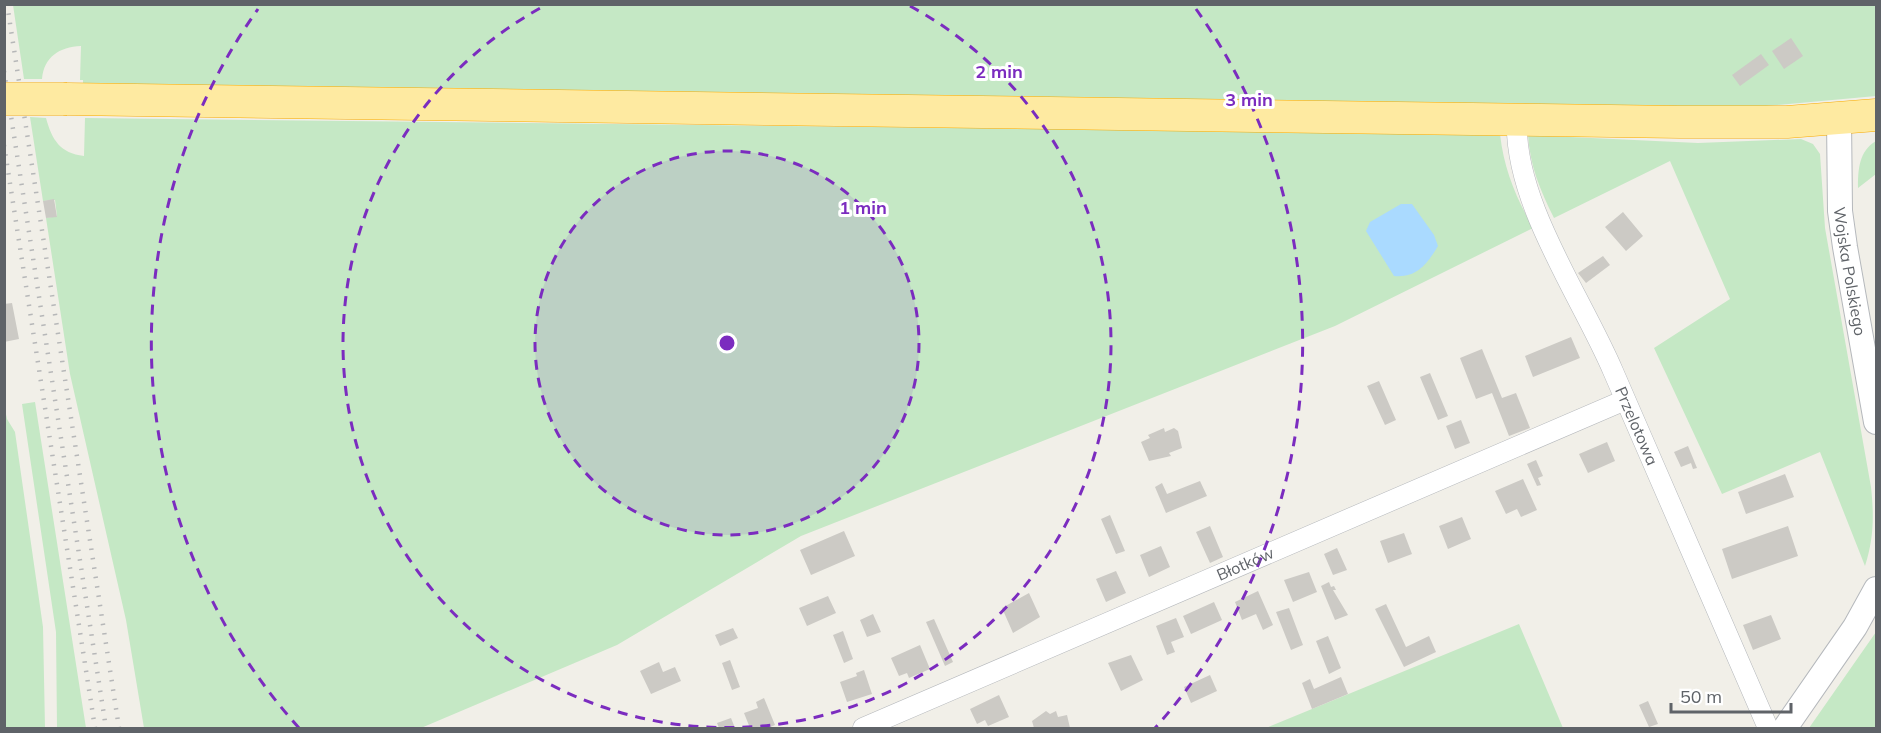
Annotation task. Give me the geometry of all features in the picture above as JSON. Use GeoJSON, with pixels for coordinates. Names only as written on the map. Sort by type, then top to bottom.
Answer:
{"type":"FeatureCollection","features":[{"type":"Feature","properties":{"kind":"highway"},"geometry":{"type":"LineString","coordinates":[[4,99],[1758,123],[1839,119],[1876,114]]}},
{"type":"Feature","properties":{"kind":"street","name":"Przelotowa"},"geometry":{"type":"LineString","coordinates":[[1517,119],[1520,165],[1530,198],[1625,400],[1768,729]]}},
{"type":"Feature","properties":{"kind":"street","name":"Wojska Polskiego"},"geometry":{"type":"LineString","coordinates":[[1839,119],[1840,211],[1876,422]]}},
{"type":"Feature","properties":{"kind":"street","name":"Błotków"},"geometry":{"type":"LineString","coordinates":[[863,729],[1625,400]]}},
{"type":"Feature","properties":{"kind":"street"},"geometry":{"type":"LineString","coordinates":[[1785,729],[1855,627],[1876,589]]}},
{"type":"Feature","properties":{"kind":"green space"},"geometry":{"type":"Polygon","coordinates":[[[13,5],[1876,5],[1876,96],[1755,107],[1685,108],[83,84],[83,80],[80,80],[81,46],[66,48],[49,59],[42,79],[24,79],[13,5]]]}},
{"type":"Feature","properties":{"kind":"green space"},"geometry":{"type":"Polygon","coordinates":[[[30,117],[46,118],[58,144],[69,152],[84,156],[85,118],[1500,134],[1504,160],[1512,183],[1533,228],[1335,326],[801,536],[617,645],[421,728],[144,728],[126,620],[70,374],[46,218],[57,216],[55,200],[43,201],[30,117]]]}},
{"type":"Feature","properties":{"kind":"green space"},"geometry":{"type":"Polygon","coordinates":[[[1528,135],[1698,143],[1801,139],[1813,144],[1820,154],[1825,228],[1871,487],[1872,527],[1865,566],[1820,452],[1722,494],[1654,348],[1730,299],[1670,161],[1554,218],[1536,178],[1528,135]]]}},
{"type":"Feature","properties":{"kind":"green space"},"geometry":{"type":"Polygon","coordinates":[[[1876,141],[1876,174],[1858,188],[1859,167],[1863,155],[1876,141]]]}},
{"type":"Feature","properties":{"kind":"green space"},"geometry":{"type":"Polygon","coordinates":[[[35,402],[86,728],[57,728],[56,632],[22,404],[35,402]]]}},
{"type":"Feature","properties":{"kind":"green space"},"geometry":{"type":"Polygon","coordinates":[[[4,405],[7,419],[15,432],[43,627],[45,728],[5,728],[4,405]]]}},
{"type":"Feature","properties":{"kind":"green space"},"geometry":{"type":"Polygon","coordinates":[[[1519,624],[1563,728],[1266,728],[1519,624]]]}},
{"type":"Feature","properties":{"kind":"green space"},"geometry":{"type":"Polygon","coordinates":[[[1876,632],[1876,728],[1809,728],[1876,632]]]}},
{"type":"Feature","properties":{"kind":"water"},"geometry":{"type":"Polygon","coordinates":[[[1401,204],[1412,204],[1434,235],[1438,246],[1430,259],[1415,272],[1409,275],[1394,276],[1366,231],[1370,222],[1401,204]]]}},
{"type":"Feature","properties":{"kind":"building"},"geometry":{"type":"Polygon","coordinates":[[[1791,38],[1803,56],[1784,69],[1772,51],[1791,38]]]}},
{"type":"Feature","properties":{"kind":"building"},"geometry":{"type":"Polygon","coordinates":[[[1761,54],[1769,65],[1740,86],[1732,75],[1761,54]]]}},
{"type":"Feature","properties":{"kind":"building"},"geometry":{"type":"Polygon","coordinates":[[[54,199],[57,217],[46,218],[43,201],[54,199]]]}},
{"type":"Feature","properties":{"kind":"building"},"geometry":{"type":"Polygon","coordinates":[[[1623,212],[1643,236],[1626,251],[1605,227],[1623,212]]]}},
{"type":"Feature","properties":{"kind":"building"},"geometry":{"type":"Polygon","coordinates":[[[1603,256],[1610,265],[1586,283],[1578,273],[1603,256]]]}},
{"type":"Feature","properties":{"kind":"building"},"geometry":{"type":"Polygon","coordinates":[[[12,303],[19,339],[4,342],[4,304],[12,303]]]}},
{"type":"Feature","properties":{"kind":"building"},"geometry":{"type":"Polygon","coordinates":[[[1571,337],[1580,358],[1533,377],[1525,356],[1571,337]]]}},
{"type":"Feature","properties":{"kind":"building"},"geometry":{"type":"Polygon","coordinates":[[[1482,349],[1502,398],[1516,393],[1530,428],[1509,436],[1492,393],[1476,399],[1460,358],[1482,349]]]}},
{"type":"Feature","properties":{"kind":"building"},"geometry":{"type":"Polygon","coordinates":[[[1430,373],[1448,416],[1438,420],[1420,377],[1430,373]]]}},
{"type":"Feature","properties":{"kind":"building"},"geometry":{"type":"Polygon","coordinates":[[[1379,381],[1396,420],[1385,425],[1367,386],[1379,381]]]}},
{"type":"Feature","properties":{"kind":"building"},"geometry":{"type":"Polygon","coordinates":[[[1461,420],[1470,443],[1455,449],[1446,426],[1461,420]]]}},
{"type":"Feature","properties":{"kind":"building"},"geometry":{"type":"Polygon","coordinates":[[[1164,428],[1165,432],[1174,428],[1178,431],[1182,448],[1169,453],[1171,456],[1149,461],[1141,442],[1150,438],[1148,435],[1164,428]]]}},
{"type":"Feature","properties":{"kind":"building"},"geometry":{"type":"Polygon","coordinates":[[[1607,442],[1615,461],[1588,473],[1579,454],[1607,442]]]}},
{"type":"Feature","properties":{"kind":"building"},"geometry":{"type":"Polygon","coordinates":[[[1688,446],[1697,468],[1693,469],[1691,463],[1681,467],[1674,452],[1688,446]]]}},
{"type":"Feature","properties":{"kind":"building"},"geometry":{"type":"Polygon","coordinates":[[[1536,460],[1543,476],[1538,478],[1541,485],[1537,486],[1527,464],[1536,460]]]}},
{"type":"Feature","properties":{"kind":"building"},"geometry":{"type":"Polygon","coordinates":[[[1785,474],[1794,497],[1746,514],[1738,492],[1785,474]]]}},
{"type":"Feature","properties":{"kind":"building"},"geometry":{"type":"Polygon","coordinates":[[[1523,479],[1537,510],[1521,517],[1517,509],[1506,514],[1495,491],[1523,479]]]}},
{"type":"Feature","properties":{"kind":"building"},"geometry":{"type":"Polygon","coordinates":[[[1200,481],[1207,496],[1166,513],[1155,487],[1162,483],[1167,494],[1200,481]]]}},
{"type":"Feature","properties":{"kind":"building"},"geometry":{"type":"Polygon","coordinates":[[[1110,515],[1125,551],[1116,554],[1101,519],[1110,515]]]}},
{"type":"Feature","properties":{"kind":"building"},"geometry":{"type":"Polygon","coordinates":[[[1462,517],[1471,539],[1448,549],[1439,526],[1462,517]]]}},
{"type":"Feature","properties":{"kind":"building"},"geometry":{"type":"Polygon","coordinates":[[[1210,526],[1223,557],[1210,563],[1196,532],[1210,526]]]}},
{"type":"Feature","properties":{"kind":"building"},"geometry":{"type":"Polygon","coordinates":[[[1788,526],[1798,556],[1732,579],[1722,549],[1788,526]]]}},
{"type":"Feature","properties":{"kind":"building"},"geometry":{"type":"Polygon","coordinates":[[[844,531],[855,556],[811,575],[800,550],[844,531]]]}},
{"type":"Feature","properties":{"kind":"building"},"geometry":{"type":"Polygon","coordinates":[[[1404,533],[1412,554],[1388,563],[1380,541],[1404,533]]]}},
{"type":"Feature","properties":{"kind":"building"},"geometry":{"type":"Polygon","coordinates":[[[1161,546],[1170,567],[1149,577],[1140,555],[1161,546]]]}},
{"type":"Feature","properties":{"kind":"building"},"geometry":{"type":"Polygon","coordinates":[[[1337,548],[1347,570],[1333,575],[1324,554],[1337,548]]]}},
{"type":"Feature","properties":{"kind":"building"},"geometry":{"type":"Polygon","coordinates":[[[1116,571],[1126,593],[1106,602],[1096,579],[1116,571]]]}},
{"type":"Feature","properties":{"kind":"building"},"geometry":{"type":"Polygon","coordinates":[[[1309,572],[1317,592],[1293,602],[1284,580],[1309,572]]]}},
{"type":"Feature","properties":{"kind":"building"},"geometry":{"type":"Polygon","coordinates":[[[1329,582],[1331,587],[1334,586],[1336,590],[1333,590],[1348,615],[1335,620],[1321,586],[1329,582]]]}},
{"type":"Feature","properties":{"kind":"building"},"geometry":{"type":"Polygon","coordinates":[[[1258,591],[1273,625],[1263,630],[1256,614],[1242,620],[1235,602],[1258,591]]]}},
{"type":"Feature","properties":{"kind":"building"},"geometry":{"type":"Polygon","coordinates":[[[1029,593],[1040,617],[1013,633],[1002,608],[1029,593]]]}},
{"type":"Feature","properties":{"kind":"building"},"geometry":{"type":"Polygon","coordinates":[[[828,596],[836,613],[807,626],[799,608],[828,596]]]}},
{"type":"Feature","properties":{"kind":"building"},"geometry":{"type":"Polygon","coordinates":[[[1214,602],[1222,620],[1191,634],[1183,616],[1214,602]]]}},
{"type":"Feature","properties":{"kind":"building"},"geometry":{"type":"Polygon","coordinates":[[[1386,604],[1406,647],[1429,636],[1436,652],[1404,667],[1375,609],[1386,604]]]}},
{"type":"Feature","properties":{"kind":"building"},"geometry":{"type":"Polygon","coordinates":[[[1289,608],[1303,645],[1291,650],[1276,612],[1289,608]]]}},
{"type":"Feature","properties":{"kind":"building"},"geometry":{"type":"Polygon","coordinates":[[[873,614],[881,632],[867,637],[860,620],[873,614]]]}},
{"type":"Feature","properties":{"kind":"building"},"geometry":{"type":"Polygon","coordinates":[[[1771,615],[1781,639],[1753,650],[1743,625],[1771,615]]]}},
{"type":"Feature","properties":{"kind":"building"},"geometry":{"type":"Polygon","coordinates":[[[1176,618],[1184,637],[1171,642],[1175,652],[1167,655],[1156,626],[1176,618]]]}},
{"type":"Feature","properties":{"kind":"building"},"geometry":{"type":"Polygon","coordinates":[[[934,619],[953,662],[945,666],[926,622],[934,619]]]}},
{"type":"Feature","properties":{"kind":"building"},"geometry":{"type":"Polygon","coordinates":[[[733,628],[738,638],[720,646],[715,635],[733,628]]]}},
{"type":"Feature","properties":{"kind":"building"},"geometry":{"type":"Polygon","coordinates":[[[843,631],[853,659],[844,663],[833,635],[843,631]]]}},
{"type":"Feature","properties":{"kind":"building"},"geometry":{"type":"Polygon","coordinates":[[[1328,636],[1341,668],[1329,674],[1316,641],[1328,636]]]}},
{"type":"Feature","properties":{"kind":"building"},"geometry":{"type":"Polygon","coordinates":[[[920,645],[930,669],[909,678],[907,673],[899,676],[891,658],[920,645]]]}},
{"type":"Feature","properties":{"kind":"building"},"geometry":{"type":"Polygon","coordinates":[[[1131,655],[1143,680],[1121,691],[1108,663],[1131,655]]]}},
{"type":"Feature","properties":{"kind":"building"},"geometry":{"type":"Polygon","coordinates":[[[730,660],[740,687],[732,690],[722,663],[730,660]]]}},
{"type":"Feature","properties":{"kind":"building"},"geometry":{"type":"Polygon","coordinates":[[[659,662],[663,672],[675,667],[681,681],[651,694],[640,671],[659,662]]]}},
{"type":"Feature","properties":{"kind":"building"},"geometry":{"type":"Polygon","coordinates":[[[864,670],[872,694],[847,702],[840,682],[857,676],[856,673],[864,670]]]}},
{"type":"Feature","properties":{"kind":"building"},"geometry":{"type":"Polygon","coordinates":[[[1210,675],[1217,691],[1191,703],[1184,687],[1210,675]]]}},
{"type":"Feature","properties":{"kind":"building"},"geometry":{"type":"Polygon","coordinates":[[[1341,677],[1348,694],[1312,709],[1302,683],[1310,679],[1314,689],[1341,677]]]}},
{"type":"Feature","properties":{"kind":"building"},"geometry":{"type":"Polygon","coordinates":[[[999,695],[1009,717],[988,726],[985,720],[977,724],[970,709],[999,695]]]}},
{"type":"Feature","properties":{"kind":"building"},"geometry":{"type":"Polygon","coordinates":[[[764,698],[775,725],[768,728],[750,728],[744,713],[758,708],[756,702],[764,698]]]}},
{"type":"Feature","properties":{"kind":"building"},"geometry":{"type":"Polygon","coordinates":[[[1648,701],[1658,724],[1649,727],[1639,705],[1648,701]]]}},
{"type":"Feature","properties":{"kind":"building"},"geometry":{"type":"Polygon","coordinates":[[[1046,711],[1050,714],[1056,711],[1058,717],[1067,715],[1070,728],[1034,728],[1032,721],[1046,711]]]}},
{"type":"Feature","properties":{"kind":"building"},"geometry":{"type":"Polygon","coordinates":[[[731,718],[735,728],[719,728],[717,723],[731,718]]]}},
{"type":"Feature","properties":{"kind":"railway"},"geometry":{"type":"LineString","coordinates":[[7,4],[119,728]]}},
{"type":"Feature","properties":{"kind":"railway"},"geometry":{"type":"LineString","coordinates":[[4,71],[106,728]]}},
{"type":"Feature","properties":{"kind":"railway"},"geometry":{"type":"LineString","coordinates":[[4,145],[95,728]]}}]}
